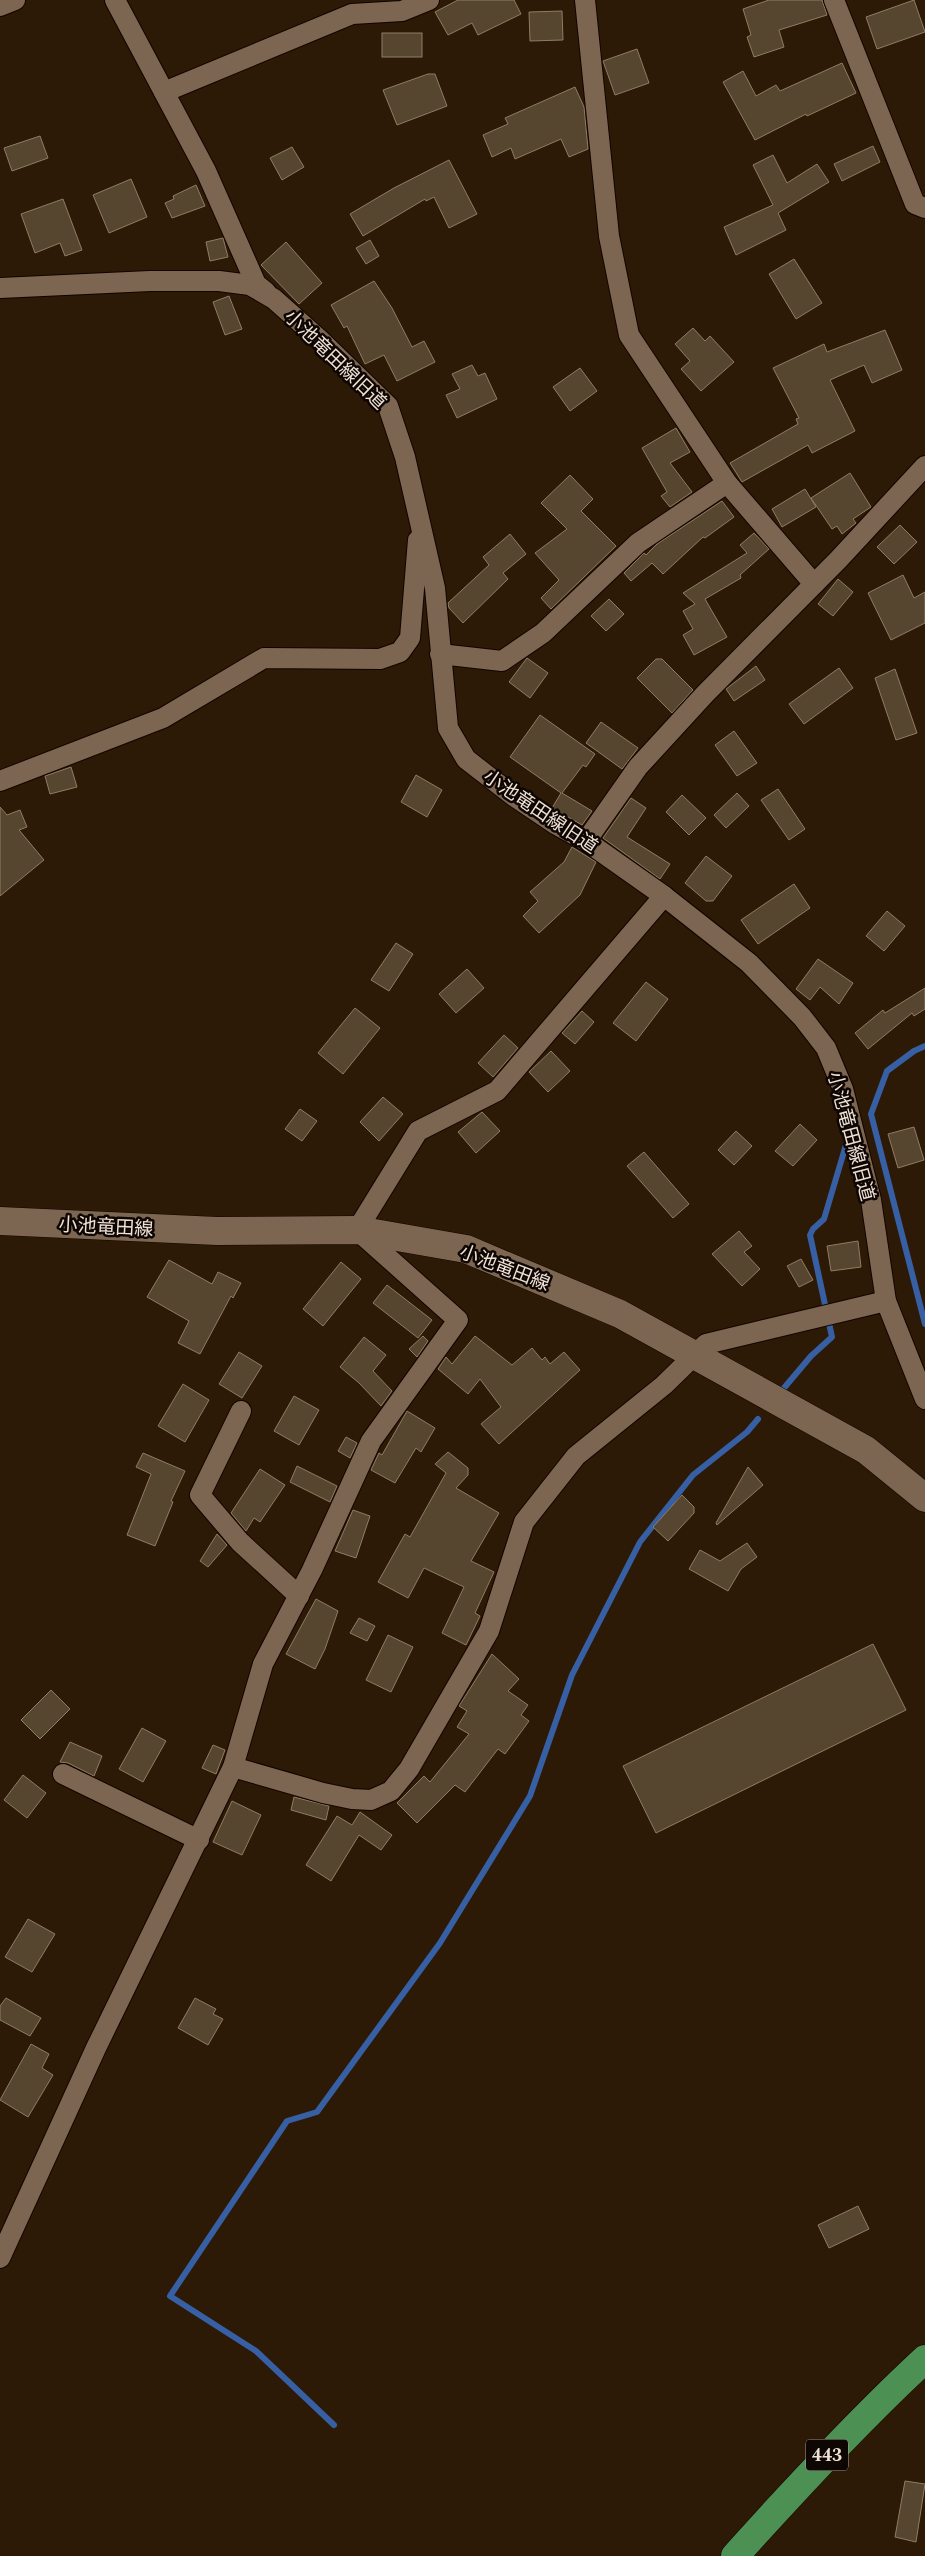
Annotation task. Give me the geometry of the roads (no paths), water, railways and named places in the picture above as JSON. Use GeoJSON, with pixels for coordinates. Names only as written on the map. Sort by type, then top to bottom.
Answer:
{"type":"FeatureCollection","features":[{"type":"Feature","properties":{"kind":"highway","name":"443"},"geometry":{"type":"LineString","coordinates":[[735,2556],[812,2470],[880,2400],[925,2359]]}},
{"type":"Feature","properties":{"kind":"main road","name":"小池竜田線"},"geometry":{"type":"LineString","coordinates":[[0,1221],[217,1231],[358,1230],[466,1249],[620,1314],[866,1450],[925,1498]]}},
{"type":"Feature","properties":{"kind":"street"},"geometry":{"type":"LineString","coordinates":[[0,6],[16,0]]}},
{"type":"Feature","properties":{"kind":"street"},"geometry":{"type":"LineString","coordinates":[[114,0],[206,171],[256,284],[274,299]]}},
{"type":"Feature","properties":{"kind":"street"},"geometry":{"type":"LineString","coordinates":[[164,92],[352,14],[402,11],[429,0]]}},
{"type":"Feature","properties":{"kind":"street"},"geometry":{"type":"LineString","coordinates":[[586,0],[609,236],[629,335],[727,483],[814,584]]}},
{"type":"Feature","properties":{"kind":"street"},"geometry":{"type":"LineString","coordinates":[[834,0],[915,204],[925,208]]}},
{"type":"Feature","properties":{"kind":"street","name":"小池竜田線旧道"},"geometry":{"type":"LineString","coordinates":[[0,288],[150,281],[219,281],[250,285],[274,299],[320,340],[388,406],[405,457],[435,588],[448,728],[466,758],[515,797],[555,824],[586,841],[664,896],[749,963],[802,1016],[826,1048],[843,1089],[871,1200],[886,1302],[925,1399]]}},
{"type":"Feature","properties":{"kind":"street"},"geometry":{"type":"LineString","coordinates":[[586,841],[638,767],[705,694],[814,584],[925,466]]}},
{"type":"Feature","properties":{"kind":"street"},"geometry":{"type":"LineString","coordinates":[[440,654],[502,660],[543,633],[638,543],[727,483]]}},
{"type":"Feature","properties":{"kind":"street"},"geometry":{"type":"LineString","coordinates":[[0,781],[163,718],[264,658],[380,659],[400,652],[410,638],[419,517]]}},
{"type":"Feature","properties":{"kind":"street"},"geometry":{"type":"LineString","coordinates":[[0,2258],[96,2048],[233,1767],[263,1664],[299,1596],[371,1441],[458,1320],[358,1230],[418,1131],[497,1091],[664,896]]}},
{"type":"Feature","properties":{"kind":"street"},"geometry":{"type":"LineString","coordinates":[[233,1767],[323,1793],[352,1798],[371,1800],[391,1791],[409,1769],[489,1631],[524,1522],[576,1456],[664,1385],[706,1344],[886,1302]]}},
{"type":"Feature","properties":{"kind":"street"},"geometry":{"type":"LineString","coordinates":[[241,1411],[200,1495],[240,1542],[299,1596]]}},
{"type":"Feature","properties":{"kind":"street"},"geometry":{"type":"LineString","coordinates":[[63,1774],[199,1840]]}},
{"type":"Feature","properties":{"kind":"waterway"},"geometry":{"type":"LineString","coordinates":[[925,1046],[914,1051],[887,1071],[871,1114],[925,1324]]}},
{"type":"Feature","properties":{"kind":"waterway"},"geometry":{"type":"LineString","coordinates":[[784,1388],[811,1356],[832,1337],[810,1235],[813,1229],[824,1219],[848,1138]]}},
{"type":"Feature","properties":{"kind":"waterway"},"geometry":{"type":"LineString","coordinates":[[334,2425],[256,2351],[170,2296],[287,2121],[317,2112],[440,1943],[530,1796],[572,1675],[640,1542],[693,1475],[747,1432],[758,1419]]}}]}
